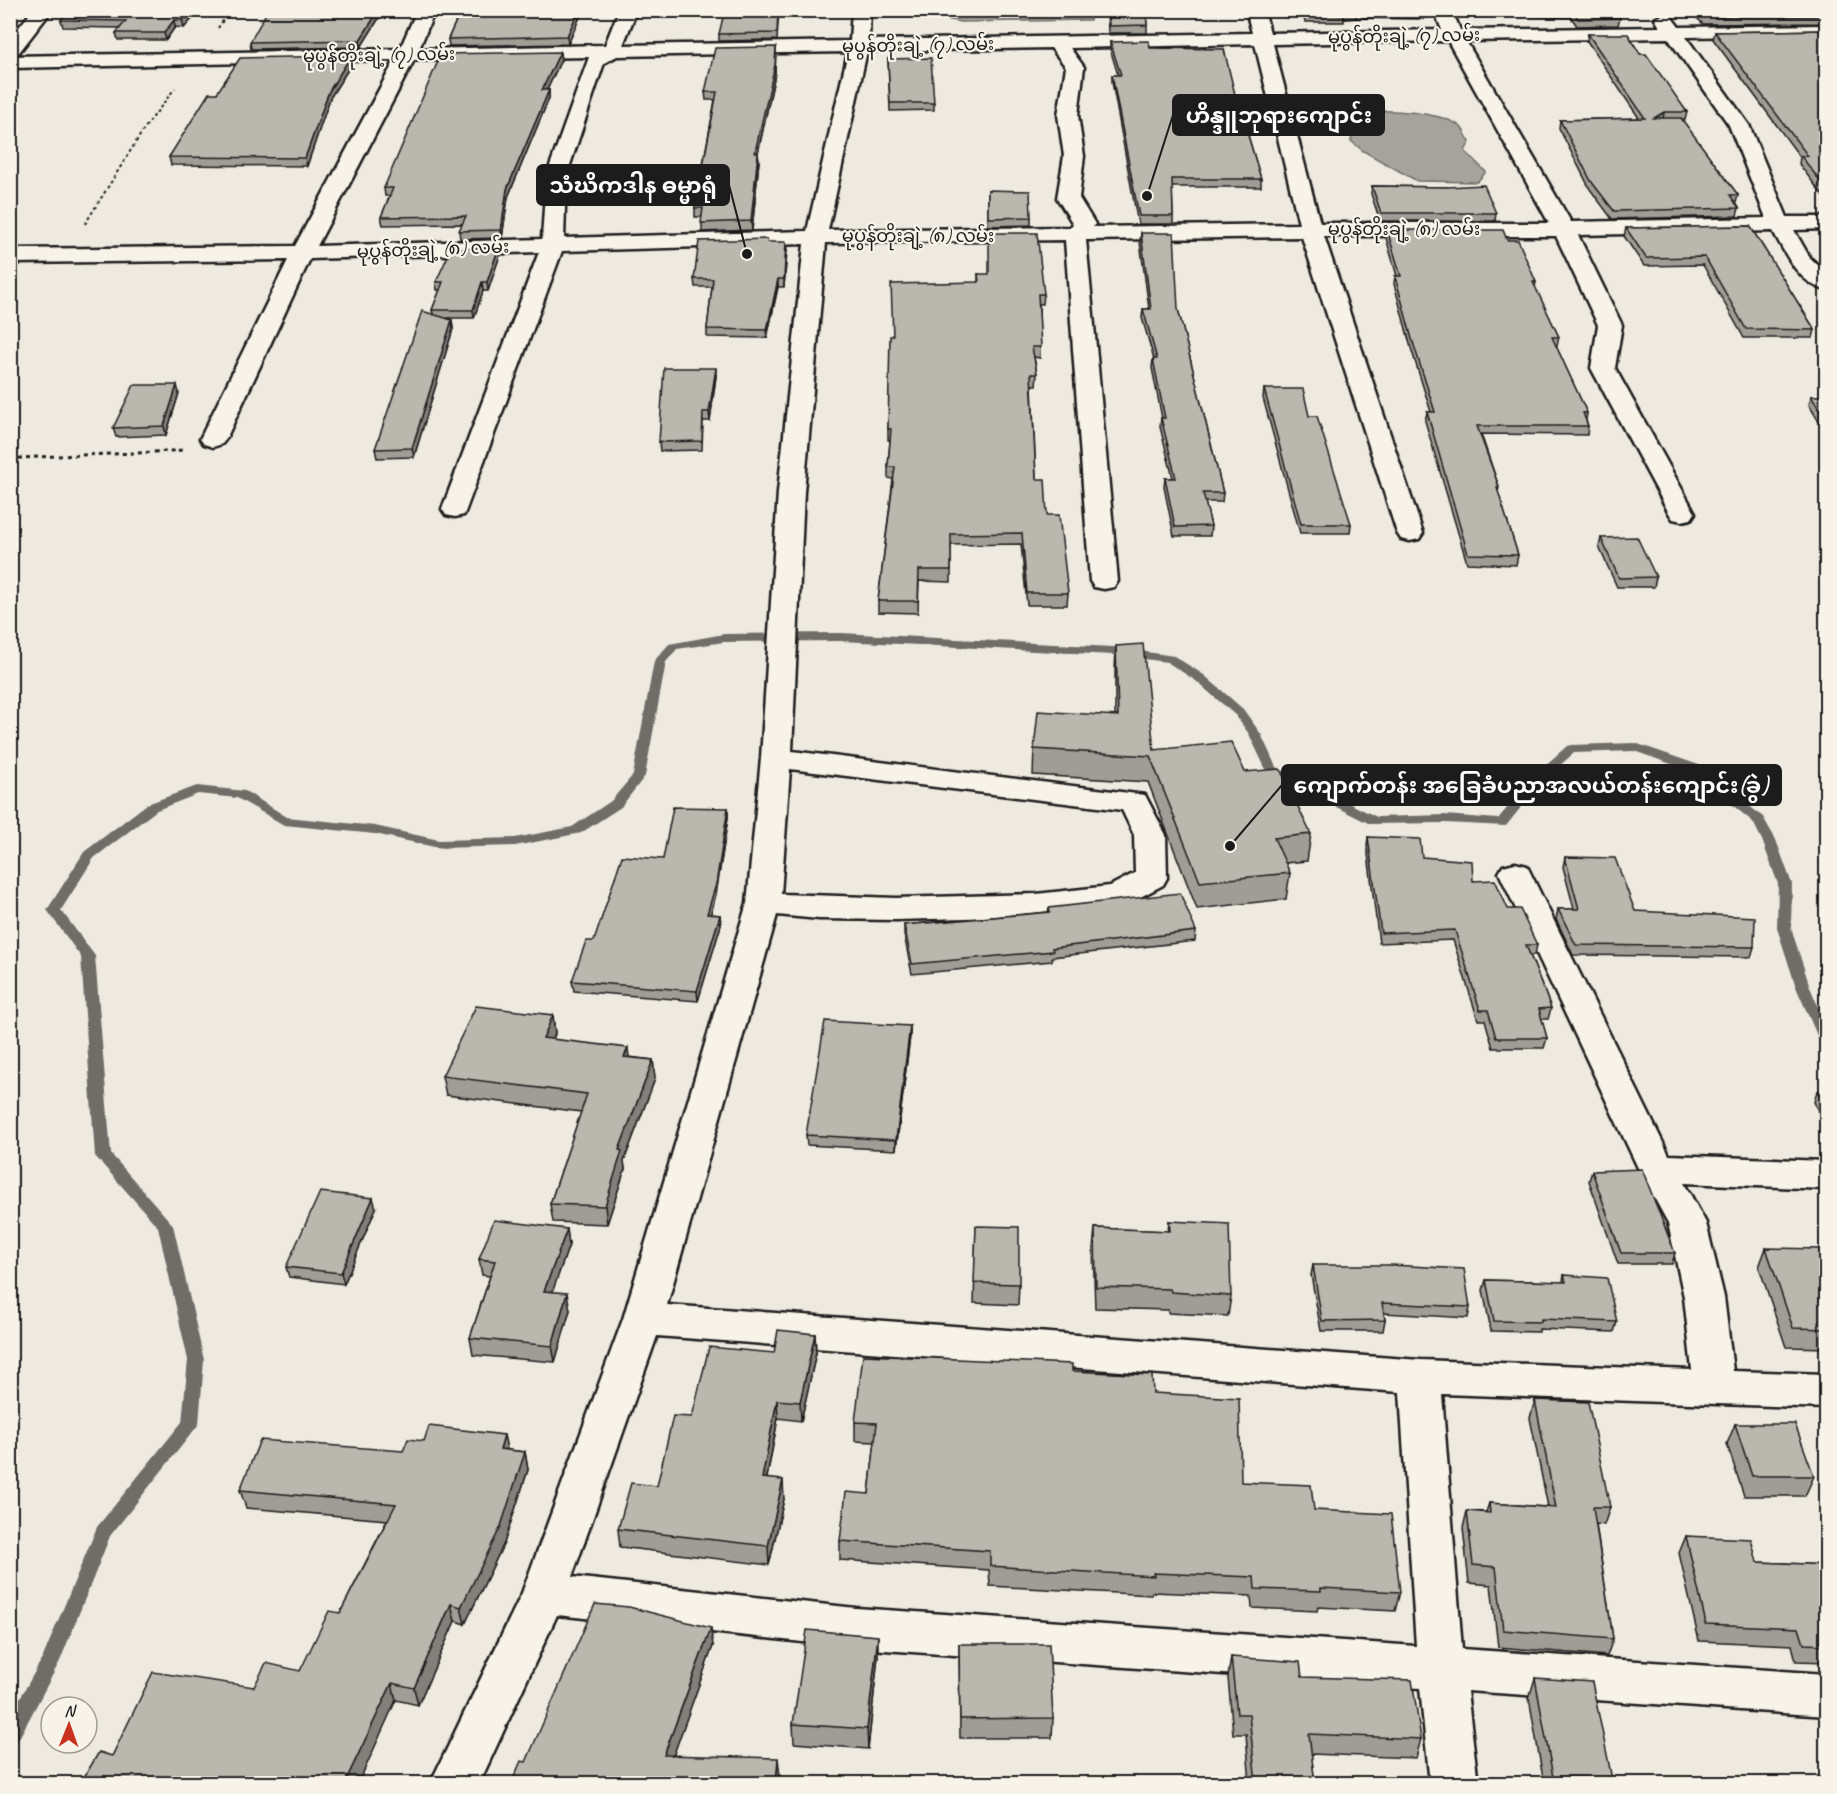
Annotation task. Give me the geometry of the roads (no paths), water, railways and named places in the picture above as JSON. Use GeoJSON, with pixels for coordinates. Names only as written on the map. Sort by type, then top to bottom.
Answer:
{"type":"FeatureCollection","features":[{"type":"Feature","properties":{"kind":"street"},"geometry":{"type":"LineString","coordinates":[[10,51],[43,10]]}},
{"type":"Feature","properties":{"kind":"street"},"geometry":{"type":"LineString","coordinates":[[213,439],[302,253],[407,55],[426,10]]}},
{"type":"Feature","properties":{"kind":"street"},"geometry":{"type":"LineString","coordinates":[[455,508],[553,245],[556,177],[596,60],[611,52],[628,10]]}},
{"type":"Feature","properties":{"kind":"street"},"geometry":{"type":"LineString","coordinates":[[454,1784],[544,1594],[643,1319],[764,903],[776,758],[791,492],[816,237],[859,46],[861,10]]}},
{"type":"Feature","properties":{"kind":"street"},"geometry":{"type":"LineString","coordinates":[[1256,10],[1311,230],[1410,533]]}},
{"type":"Feature","properties":{"kind":"street"},"geometry":{"type":"LineString","coordinates":[[1443,10],[1453,35],[1564,229],[1610,325],[1603,368],[1682,513]]}},
{"type":"Feature","properties":{"kind":"street"},"geometry":{"type":"LineString","coordinates":[[1657,10],[1739,125],[1779,224],[1802,262],[1827,283]]}},
{"type":"Feature","properties":{"kind":"street","name":"မုပွန်တိုးချဲ့ (၇) လမ်း"},"geometry":{"type":"LineString","coordinates":[[10,62],[611,52],[1263,37],[1827,30]]}},
{"type":"Feature","properties":{"kind":"street"},"geometry":{"type":"LineString","coordinates":[[1056,42],[1075,67],[1068,115],[1074,156],[1068,198],[1084,224],[1075,235],[1104,581]]}},
{"type":"Feature","properties":{"kind":"street","name":"မုပွန်တိုးချဲ့ (၈) လမ်း"},"geometry":{"type":"LineString","coordinates":[[10,256],[302,253],[816,237],[1564,229],[1827,223]]}},
{"type":"Feature","properties":{"kind":"street"},"geometry":{"type":"LineString","coordinates":[[764,903],[819,908],[874,909],[1036,905],[1117,896],[1151,878],[1150,835],[1134,802],[776,758]]}},
{"type":"Feature","properties":{"kind":"street"},"geometry":{"type":"LineString","coordinates":[[1515,873],[1658,1168],[1687,1222],[1704,1297],[1714,1387]]}},
{"type":"Feature","properties":{"kind":"street"},"geometry":{"type":"LineString","coordinates":[[1658,1168],[1827,1175]]}},
{"type":"Feature","properties":{"kind":"street"},"geometry":{"type":"LineString","coordinates":[[643,1319],[1420,1377],[1827,1391]]}},
{"type":"Feature","properties":{"kind":"street"},"geometry":{"type":"LineString","coordinates":[[1420,1377],[1441,1670],[1454,1784]]}},
{"type":"Feature","properties":{"kind":"street"},"geometry":{"type":"LineString","coordinates":[[544,1594],[856,1628],[1827,1695]]}},
{"type":"Feature","properties":{"kind":"waterway"},"geometry":{"type":"LineString","coordinates":[[10,1736],[51,1661],[103,1532],[190,1424],[196,1360],[165,1225],[103,1156],[88,956],[54,910],[89,855],[152,807],[197,790],[240,794],[284,821],[375,830],[439,844],[515,842],[576,830],[616,804],[639,776],[660,661],[673,646],[724,638],[841,637],[1113,651],[1170,659],[1200,678],[1239,712],[1255,734],[1271,769],[1375,821],[1445,819],[1501,823],[1538,778],[1571,749],[1635,747],[1695,768],[1758,820],[1769,840],[1785,884],[1784,928],[1803,987],[1826,1040]]}},
{"type":"Feature","properties":{"kind":"place","name":"ဟိန္ဒူဘုရားကျောင်း"},"geometry":{"type":"Point","coordinates":[1147,196]}},
{"type":"Feature","properties":{"kind":"place","name":"သံဃိကဒါန ဓမ္မာရုံ"},"geometry":{"type":"Point","coordinates":[747,254]}},
{"type":"Feature","properties":{"kind":"place","name":"ကျောက်တန်း အခြေခံပညာအလယ်တန်းကျောင်း(ခွဲ)"},"geometry":{"type":"Point","coordinates":[1230,846]}}]}
